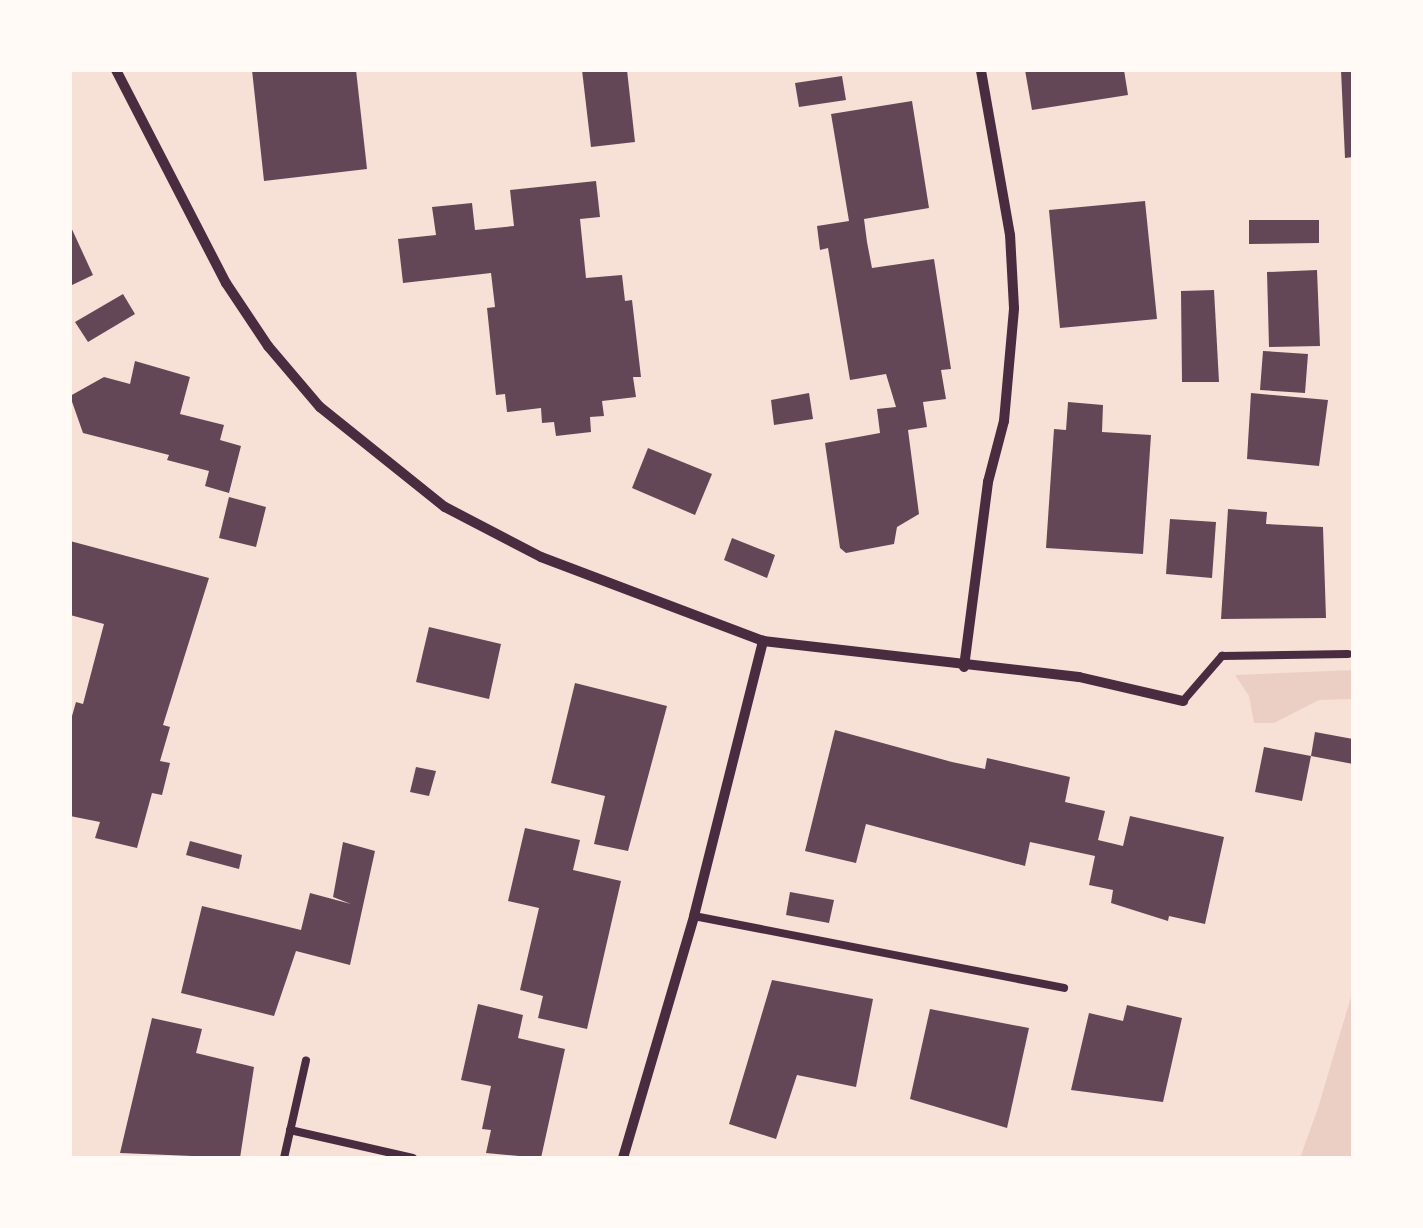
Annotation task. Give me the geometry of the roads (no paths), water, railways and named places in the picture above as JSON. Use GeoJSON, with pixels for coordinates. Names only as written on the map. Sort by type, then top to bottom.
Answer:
{"type":"FeatureCollection","features":[{"type":"Feature","properties":{"kind":"street"},"geometry":{"type":"LineString","coordinates":[[116,70],[226,282],[268,346],[320,407],[378,459],[446,507],[540,558],[763,641],[1078,677],[1183,701]]}},
{"type":"Feature","properties":{"kind":"street"},"geometry":{"type":"LineString","coordinates":[[964,666],[988,482],[1004,421],[1014,308],[1010,235],[981,70]]}},
{"type":"Feature","properties":{"kind":"street"},"geometry":{"type":"LineString","coordinates":[[623,1158],[694,916],[763,641]]}},
{"type":"Feature","properties":{"kind":"lane"},"geometry":{"type":"LineString","coordinates":[[1183,701],[1222,656],[1348,654]]}},
{"type":"Feature","properties":{"kind":"lane"},"geometry":{"type":"LineString","coordinates":[[694,916],[1064,988]]}},
{"type":"Feature","properties":{"kind":"lane"},"geometry":{"type":"LineString","coordinates":[[284,1158],[306,1060]]}},
{"type":"Feature","properties":{"kind":"lane"},"geometry":{"type":"LineString","coordinates":[[290,1130],[413,1158]]}}]}
